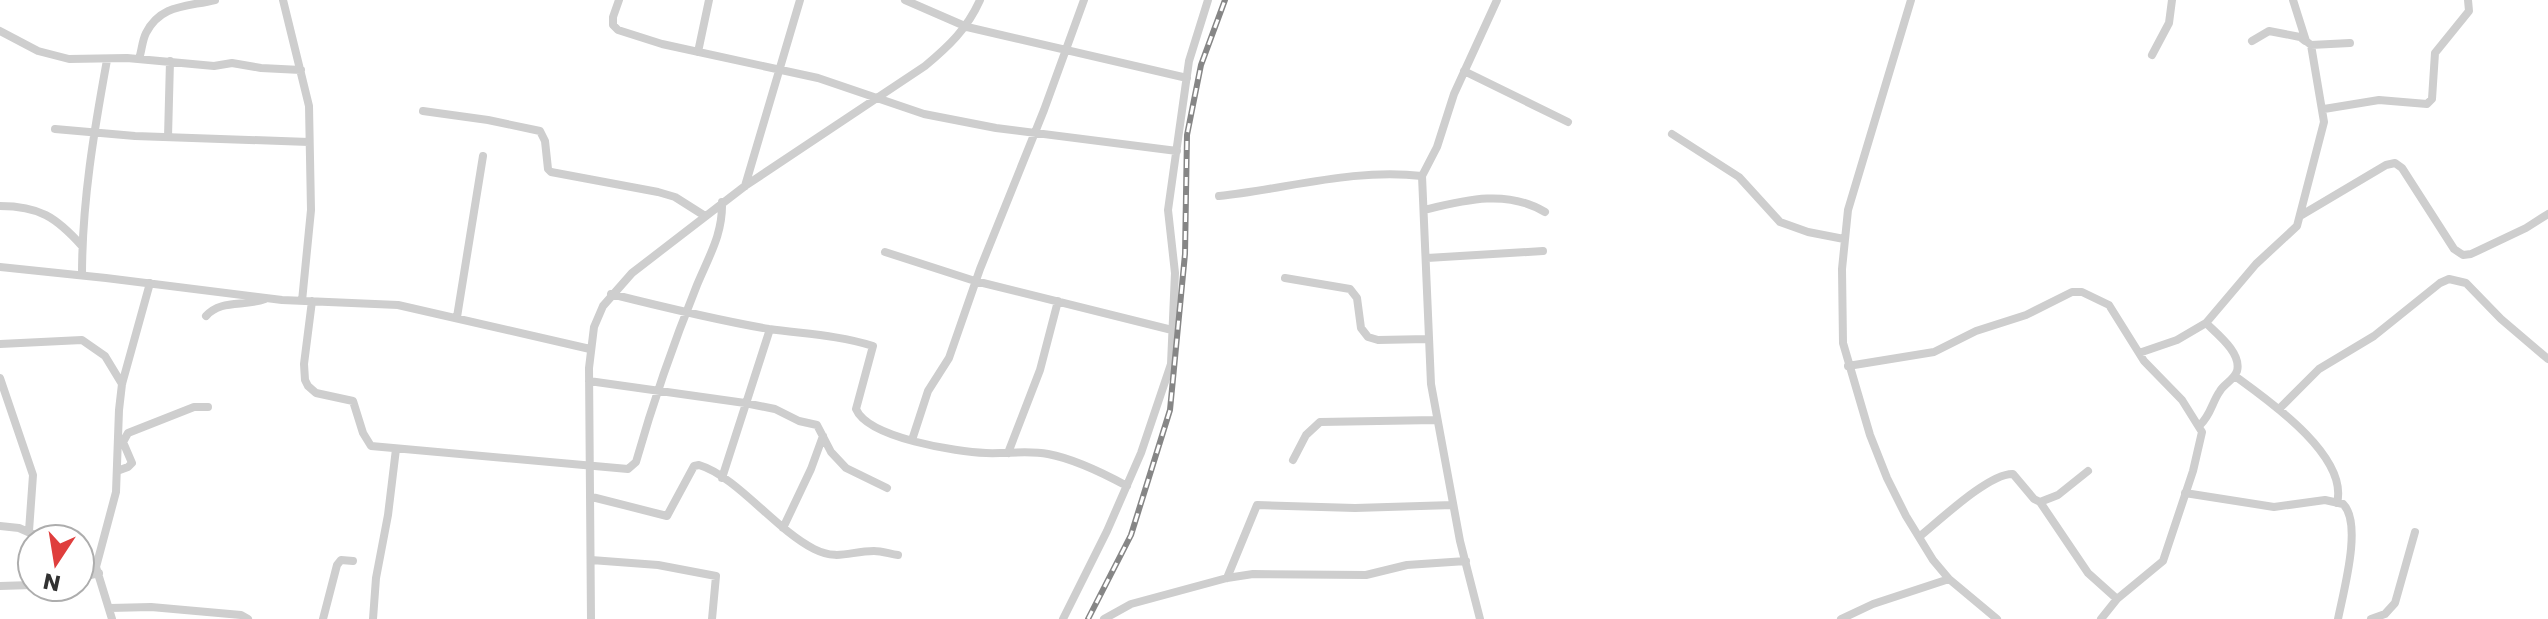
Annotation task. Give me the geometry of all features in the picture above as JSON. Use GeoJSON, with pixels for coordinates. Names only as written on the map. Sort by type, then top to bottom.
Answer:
{"type":"FeatureCollection","features":[{"type":"Feature","properties":{"kind":"street"},"geometry":{"type":"LineString","coordinates":[[139,59],[145,35],[155,18],[175,6],[215,0]]}},
{"type":"Feature","properties":{"kind":"street"},"geometry":{"type":"LineString","coordinates":[[283,0],[309,106],[311,210],[304,364],[308,386],[316,393],[351,400],[365,440],[371,446],[520,461],[633,467],[657,392],[721,229],[722,202]]}},
{"type":"Feature","properties":{"kind":"street"},"geometry":{"type":"LineString","coordinates":[[619,0],[613,17],[613,25],[618,30],[698,52],[818,78],[924,114],[1035,133],[1177,151]]}},
{"type":"Feature","properties":{"kind":"street"},"geometry":{"type":"LineString","coordinates":[[698,52],[709,0]]}},
{"type":"Feature","properties":{"kind":"street"},"geometry":{"type":"LineString","coordinates":[[745,186],[800,0]]}},
{"type":"Feature","properties":{"kind":"street"},"geometry":{"type":"LineString","coordinates":[[905,0],[967,27],[1187,78]]}},
{"type":"Feature","properties":{"kind":"street"},"geometry":{"type":"LineString","coordinates":[[591,619],[590,349],[594,327],[611,294],[632,273],[722,202],[925,66],[967,27],[980,0]]}},
{"type":"Feature","properties":{"kind":"street"},"geometry":{"type":"LineString","coordinates":[[912,440],[928,391],[949,358],[975,281],[1035,133],[1084,0]]}},
{"type":"Feature","properties":{"kind":"street"},"geometry":{"type":"LineString","coordinates":[[1063,619],[1102,542],[1141,453],[1171,364],[1175,273],[1168,220],[1189,61],[1208,0]]}},
{"type":"Feature","properties":{"kind":"street"},"geometry":{"type":"LineString","coordinates":[[1480,619],[1436,420],[1428,339],[1422,176],[1437,147],[1464,71],[1497,0]]}},
{"type":"Feature","properties":{"kind":"street"},"geometry":{"type":"LineString","coordinates":[[1911,0],[1848,210],[1841,323],[1848,366],[1887,478],[1919,537],[1949,579],[1997,619]]}},
{"type":"Feature","properties":{"kind":"street"},"geometry":{"type":"LineString","coordinates":[[2152,55],[2169,23],[2172,0]]}},
{"type":"Feature","properties":{"kind":"street"},"geometry":{"type":"LineString","coordinates":[[2139,353],[2177,340],[2206,323],[2256,264],[2290,234],[2300,216],[2324,122],[2324,109],[2309,43],[2293,0]]}},
{"type":"Feature","properties":{"kind":"street"},"geometry":{"type":"LineString","coordinates":[[2324,109],[2379,100],[2427,104],[2432,99],[2435,53],[2469,11],[2468,0]]}},
{"type":"Feature","properties":{"kind":"street"},"geometry":{"type":"LineString","coordinates":[[0,31],[38,51],[78,60],[139,59],[214,66],[232,63],[301,70]]}},
{"type":"Feature","properties":{"kind":"street"},"geometry":{"type":"LineString","coordinates":[[2252,41],[2269,31],[2300,37],[2309,43],[2350,43]]}},
{"type":"Feature","properties":{"kind":"street"},"geometry":{"type":"LineString","coordinates":[[82,275],[93,133],[107,60]]}},
{"type":"Feature","properties":{"kind":"street"},"geometry":{"type":"LineString","coordinates":[[168,137],[170,61]]}},
{"type":"Feature","properties":{"kind":"street"},"geometry":{"type":"LineString","coordinates":[[1464,71],[1568,122]]}},
{"type":"Feature","properties":{"kind":"street"},"geometry":{"type":"LineString","coordinates":[[423,111],[540,131],[551,172],[666,194],[705,216]]}},
{"type":"Feature","properties":{"kind":"street"},"geometry":{"type":"LineString","coordinates":[[55,129],[309,142]]}},
{"type":"Feature","properties":{"kind":"street"},"geometry":{"type":"LineString","coordinates":[[1672,134],[1739,177],[1780,222],[1808,232],[1844,239]]}},
{"type":"Feature","properties":{"kind":"street"},"geometry":{"type":"LineString","coordinates":[[457,317],[483,156]]}},
{"type":"Feature","properties":{"kind":"street"},"geometry":{"type":"LineString","coordinates":[[2300,216],[2386,165],[2395,163],[2402,168],[2454,249],[2463,255],[2526,228],[2548,214]]}},
{"type":"Feature","properties":{"kind":"street"},"geometry":{"type":"LineString","coordinates":[[1219,196],[1375,173],[1422,176]]}},
{"type":"Feature","properties":{"kind":"street"},"geometry":{"type":"LineString","coordinates":[[1424,210],[1482,198],[1517,200],[1545,212]]}},
{"type":"Feature","properties":{"kind":"street"},"geometry":{"type":"LineString","coordinates":[[0,206],[37,209],[64,228],[82,246]]}},
{"type":"Feature","properties":{"kind":"street"},"geometry":{"type":"LineString","coordinates":[[1427,258],[1543,251]]}},
{"type":"Feature","properties":{"kind":"street"},"geometry":{"type":"LineString","coordinates":[[885,252],[975,281],[1172,330]]}},
{"type":"Feature","properties":{"kind":"street"},"geometry":{"type":"LineString","coordinates":[[0,267],[266,298],[398,305],[590,349]]}},
{"type":"Feature","properties":{"kind":"street"},"geometry":{"type":"LineString","coordinates":[[1285,278],[1350,289],[1357,298],[1361,328],[1368,337],[1428,339]]}},
{"type":"Feature","properties":{"kind":"street"},"geometry":{"type":"LineString","coordinates":[[2279,409],[2319,369],[2374,336],[2449,279],[2466,283],[2501,319],[2548,359]]}},
{"type":"Feature","properties":{"kind":"street"},"geometry":{"type":"LineString","coordinates":[[112,619],[98,570],[111,518],[122,384],[150,283]]}},
{"type":"Feature","properties":{"kind":"street"},"geometry":{"type":"LineString","coordinates":[[1848,366],[1934,352],[1976,331],[2026,315],[2072,292],[2091,294],[2109,305],[2139,353],[2182,400],[2200,425],[2202,439],[2163,561],[2117,599],[2101,619]]}},
{"type":"Feature","properties":{"kind":"street"},"geometry":{"type":"LineString","coordinates":[[611,294],[687,313],[770,329],[831,335],[873,346],[856,409],[875,426],[912,440],[971,452],[1050,454],[1127,486]]}},
{"type":"Feature","properties":{"kind":"street"},"geometry":{"type":"LineString","coordinates":[[206,316],[219,305],[246,305],[266,298]]}},
{"type":"Feature","properties":{"kind":"street"},"geometry":{"type":"LineString","coordinates":[[1008,453],[1040,370],[1058,301]]}},
{"type":"Feature","properties":{"kind":"street"},"geometry":{"type":"LineString","coordinates":[[2200,425],[2209,415],[2221,388],[2235,376],[2238,365],[2230,348],[2206,323]]}},
{"type":"Feature","properties":{"kind":"street"},"geometry":{"type":"LineString","coordinates":[[722,478],[770,329]]}},
{"type":"Feature","properties":{"kind":"street"},"geometry":{"type":"LineString","coordinates":[[0,344],[82,340],[105,356],[122,384]]}},
{"type":"Feature","properties":{"kind":"street"},"geometry":{"type":"LineString","coordinates":[[2235,376],[2279,409],[2312,442],[2339,485],[2337,503]]}},
{"type":"Feature","properties":{"kind":"street"},"geometry":{"type":"LineString","coordinates":[[0,378],[33,475],[30,523]]}},
{"type":"Feature","properties":{"kind":"street"},"geometry":{"type":"LineString","coordinates":[[589,381],[775,409],[799,421],[814,424],[831,452],[846,468],[887,488]]}},
{"type":"Feature","properties":{"kind":"street"},"geometry":{"type":"LineString","coordinates":[[117,471],[132,463],[123,442],[128,433],[194,407],[208,407]]}},
{"type":"Feature","properties":{"kind":"street"},"geometry":{"type":"LineString","coordinates":[[1293,460],[1306,435],[1320,422],[1436,420]]}},
{"type":"Feature","properties":{"kind":"street"},"geometry":{"type":"LineString","coordinates":[[783,528],[823,436]]}},
{"type":"Feature","properties":{"kind":"street"},"geometry":{"type":"LineString","coordinates":[[373,619],[374,592],[396,449]]}},
{"type":"Feature","properties":{"kind":"street"},"geometry":{"type":"LineString","coordinates":[[592,497],[664,516],[669,514],[694,466],[706,467],[783,528],[824,553],[847,556],[873,551],[898,555]]}},
{"type":"Feature","properties":{"kind":"street"},"geometry":{"type":"LineString","coordinates":[[2040,502],[2058,495],[2088,471]]}},
{"type":"Feature","properties":{"kind":"street"},"geometry":{"type":"LineString","coordinates":[[1919,537],[1961,503],[2004,475],[2013,474],[2040,502],[2088,573],[2117,599]]}},
{"type":"Feature","properties":{"kind":"street"},"geometry":{"type":"LineString","coordinates":[[2185,493],[2274,507],[2325,500],[2347,508],[2352,523],[2338,619]]}},
{"type":"Feature","properties":{"kind":"street"},"geometry":{"type":"LineString","coordinates":[[1227,578],[1257,505],[1355,508],[1453,505]]}},
{"type":"Feature","properties":{"kind":"street"},"geometry":{"type":"LineString","coordinates":[[2371,619],[2385,614],[2395,603],[2415,532]]}},
{"type":"Feature","properties":{"kind":"street"},"geometry":{"type":"LineString","coordinates":[[323,619],[337,565],[341,560],[353,561]]}},
{"type":"Feature","properties":{"kind":"street"},"geometry":{"type":"LineString","coordinates":[[591,560],[658,565],[716,576],[712,619]]}},
{"type":"Feature","properties":{"kind":"street"},"geometry":{"type":"LineString","coordinates":[[1104,619],[1131,604],[1227,578],[1253,574],[1366,575],[1407,565],[1466,561]]}},
{"type":"Feature","properties":{"kind":"street"},"geometry":{"type":"LineString","coordinates":[[1841,619],[1873,604],[1949,579]]}},
{"type":"Feature","properties":{"kind":"street"},"geometry":{"type":"LineString","coordinates":[[110,608],[171,608],[241,615],[248,619]]}},
{"type":"Feature","properties":{"kind":"railway"},"geometry":{"type":"LineString","coordinates":[[1088,619],[1131,535],[1170,410],[1185,254],[1187,135],[1201,65],[1225,0]]}}]}
